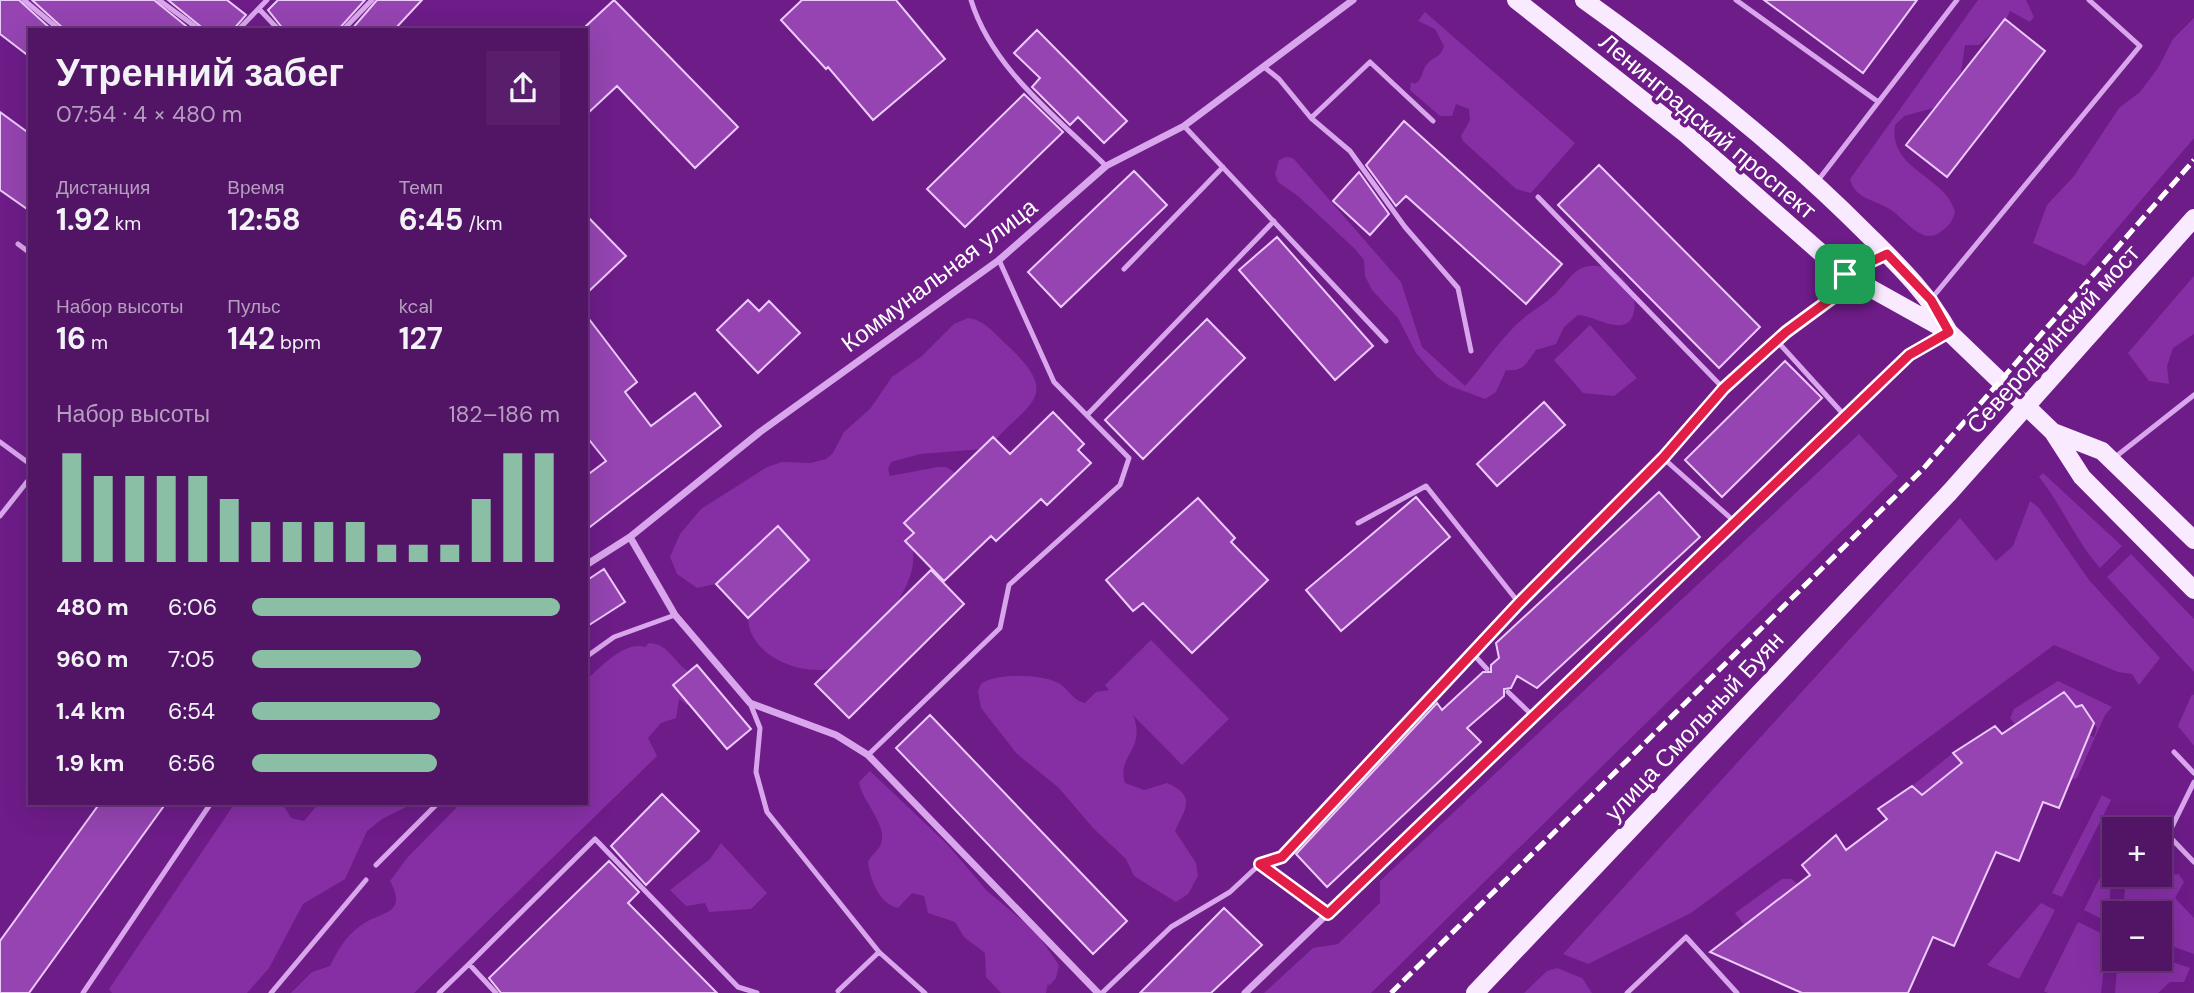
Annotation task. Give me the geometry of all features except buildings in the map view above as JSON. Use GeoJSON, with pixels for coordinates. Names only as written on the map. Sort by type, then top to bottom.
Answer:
{"type":"FeatureCollection","features":[{"type":"Feature","properties":{"kind":"main road","name":"Ленинградский проспект"},"geometry":{"type":"LineString","coordinates":[[1516,0],[1687,135],[1845,274],[1949,332]]}},
{"type":"Feature","properties":{"kind":"main road","name":"Ленинградский проспект"},"geometry":{"type":"LineString","coordinates":[[1584,0],[1676,66],[1816,183],[1931,300],[1949,332]]}},
{"type":"Feature","properties":{"kind":"main road","name":"Северодвинский мост"},"geometry":{"type":"LineString","coordinates":[[1949,493],[2194,218]]}},
{"type":"Feature","properties":{"kind":"main road"},"geometry":{"type":"LineString","coordinates":[[1949,332],[2053,432],[2082,477],[2194,590]]}},
{"type":"Feature","properties":{"kind":"main road"},"geometry":{"type":"LineString","coordinates":[[2053,432],[2102,451],[2194,540]]}},
{"type":"Feature","properties":{"kind":"main road","name":"улица Смольный Буян"},"geometry":{"type":"LineString","coordinates":[[1475,993],[1949,493]]}},
{"type":"Feature","properties":{"kind":"street","name":"Коммунальная улица"},"geometry":{"type":"LineString","coordinates":[[588,564],[629,537],[760,432],[999,260],[1106,166],[1184,126],[1353,0]]}},
{"type":"Feature","properties":{"kind":"street"},"geometry":{"type":"LineString","coordinates":[[1245,993],[1909,355],[1949,332]]}},
{"type":"Feature","properties":{"kind":"street"},"geometry":{"type":"LineString","coordinates":[[629,537],[675,615],[750,703],[836,735],[868,755],[1100,993]]}},
{"type":"Feature","properties":{"kind":"lane"},"geometry":{"type":"LineString","coordinates":[[24,0],[58,28]]}},
{"type":"Feature","properties":{"kind":"lane"},"geometry":{"type":"LineString","coordinates":[[159,0],[197,28]]}},
{"type":"Feature","properties":{"kind":"lane"},"geometry":{"type":"LineString","coordinates":[[240,28],[267,0]]}},
{"type":"Feature","properties":{"kind":"lane"},"geometry":{"type":"LineString","coordinates":[[345,28],[372,0]]}},
{"type":"Feature","properties":{"kind":"lane"},"geometry":{"type":"LineString","coordinates":[[971,0],[979,25],[1010,70],[1106,166]]}},
{"type":"Feature","properties":{"kind":"lane"},"geometry":{"type":"LineString","coordinates":[[1736,0],[1877,102]]}},
{"type":"Feature","properties":{"kind":"lane"},"geometry":{"type":"LineString","coordinates":[[1816,183],[1957,0]]}},
{"type":"Feature","properties":{"kind":"lane"},"geometry":{"type":"LineString","coordinates":[[1931,300],[2002,209],[2140,46],[2090,0]]}},
{"type":"Feature","properties":{"kind":"lane"},"geometry":{"type":"LineString","coordinates":[[258,9],[277,28]]}},
{"type":"Feature","properties":{"kind":"lane"},"geometry":{"type":"LineString","coordinates":[[1311,118],[1370,62],[1433,121]]}},
{"type":"Feature","properties":{"kind":"lane"},"geometry":{"type":"LineString","coordinates":[[1264,67],[1279,79],[1311,118],[1350,151],[1405,227],[1458,288],[1471,351]]}},
{"type":"Feature","properties":{"kind":"lane"},"geometry":{"type":"LineString","coordinates":[[1184,126],[1386,341]]}},
{"type":"Feature","properties":{"kind":"lane"},"geometry":{"type":"LineString","coordinates":[[1124,269],[1223,167]]}},
{"type":"Feature","properties":{"kind":"lane"},"geometry":{"type":"LineString","coordinates":[[1538,197],[1724,388]]}},
{"type":"Feature","properties":{"kind":"lane"},"geometry":{"type":"LineString","coordinates":[[1087,414],[1274,221]]}},
{"type":"Feature","properties":{"kind":"lane"},"geometry":{"type":"LineString","coordinates":[[18,244],[28,252]]}},
{"type":"Feature","properties":{"kind":"lane"},"geometry":{"type":"LineString","coordinates":[[1100,993],[1171,927],[1230,892],[1260,864],[1282,857],[1474,655],[1519,603],[1663,458],[1724,388],[1777,341],[1843,290],[1845,274],[1887,254]]}},
{"type":"Feature","properties":{"kind":"lane"},"geometry":{"type":"LineString","coordinates":[[868,755],[1000,628],[1009,586],[1120,485],[1129,458],[1054,382],[999,260]]}},
{"type":"Feature","properties":{"kind":"lane"},"geometry":{"type":"LineString","coordinates":[[1777,341],[1845,416]]}},
{"type":"Feature","properties":{"kind":"lane"},"geometry":{"type":"LineString","coordinates":[[2112,460],[2194,395]]}},
{"type":"Feature","properties":{"kind":"lane"},"geometry":{"type":"LineString","coordinates":[[0,442],[28,463]]}},
{"type":"Feature","properties":{"kind":"lane"},"geometry":{"type":"LineString","coordinates":[[1663,458],[1735,522]]}},
{"type":"Feature","properties":{"kind":"lane"},"geometry":{"type":"LineString","coordinates":[[0,516],[28,481]]}},
{"type":"Feature","properties":{"kind":"lane"},"geometry":{"type":"LineString","coordinates":[[1358,523],[1426,486],[1519,603]]}},
{"type":"Feature","properties":{"kind":"lane"},"geometry":{"type":"LineString","coordinates":[[588,656],[614,637],[675,615]]}},
{"type":"Feature","properties":{"kind":"lane"},"geometry":{"type":"LineString","coordinates":[[1474,655],[1487,669]]}},
{"type":"Feature","properties":{"kind":"lane"},"geometry":{"type":"LineString","coordinates":[[1508,692],[1533,716]]}},
{"type":"Feature","properties":{"kind":"lane"},"geometry":{"type":"LineString","coordinates":[[750,703],[760,728],[756,772],[767,812],[879,952],[925,993]]}},
{"type":"Feature","properties":{"kind":"lane"},"geometry":{"type":"LineString","coordinates":[[2174,752],[2194,773]]}},
{"type":"Feature","properties":{"kind":"lane"},"geometry":{"type":"LineString","coordinates":[[2194,782],[2168,835],[2194,862]]}},
{"type":"Feature","properties":{"kind":"lane"},"geometry":{"type":"LineString","coordinates":[[83,993],[210,805]]}},
{"type":"Feature","properties":{"kind":"lane"},"geometry":{"type":"LineString","coordinates":[[376,865],[436,805]]}},
{"type":"Feature","properties":{"kind":"lane"},"geometry":{"type":"LineString","coordinates":[[439,993],[594,839],[738,987],[757,993]]}},
{"type":"Feature","properties":{"kind":"lane"},"geometry":{"type":"LineString","coordinates":[[1260,864],[1328,914]]}},
{"type":"Feature","properties":{"kind":"lane"},"geometry":{"type":"LineString","coordinates":[[271,993],[366,880]]}},
{"type":"Feature","properties":{"kind":"lane"},"geometry":{"type":"LineString","coordinates":[[1628,993],[1686,937],[1737,993]]}},
{"type":"Feature","properties":{"kind":"lane"},"geometry":{"type":"LineString","coordinates":[[838,991],[879,952]]}},
{"type":"Feature","properties":{"kind":"lane"},"geometry":{"type":"LineString","coordinates":[[469,964],[496,993]]}},
{"type":"Feature","properties":{"kind":"shaded area"},"geometry":{"type":"Polygon","coordinates":[[[1978,0],[2026,0],[2034,17],[2030,22],[2010,11],[2005,22],[1979,45],[1965,45],[1961,72],[1937,107],[1904,116],[1895,125],[1895,140],[1900,153],[1941,190],[1950,200],[1955,212],[1945,229],[1932,236],[1925,235],[1888,208],[1865,198],[1852,185],[1850,179],[1978,0]]]}},
{"type":"Feature","properties":{"kind":"shaded area"},"geometry":{"type":"Polygon","coordinates":[[[1425,12],[1575,143],[1531,193],[1516,189],[1463,141],[1461,136],[1470,120],[1469,109],[1456,104],[1452,116],[1440,116],[1410,90],[1411,82],[1418,82],[1426,66],[1439,55],[1444,46],[1435,29],[1418,21],[1425,12]]]}},
{"type":"Feature","properties":{"kind":"shaded area"},"geometry":{"type":"Polygon","coordinates":[[[2194,18],[2194,138],[2085,266],[2033,243],[2047,205],[2074,176],[2119,108],[2140,92],[2158,68],[2173,39],[2194,18]]]}},
{"type":"Feature","properties":{"kind":"shaded area"},"geometry":{"type":"Polygon","coordinates":[[[1293,158],[1401,282],[1422,347],[1465,386],[1503,338],[1582,268],[1602,267],[1620,276],[1632,292],[1634,312],[1630,320],[1618,325],[1578,315],[1564,327],[1556,344],[1536,350],[1521,368],[1506,370],[1496,392],[1485,399],[1450,386],[1437,377],[1416,353],[1398,318],[1372,290],[1365,276],[1364,260],[1355,249],[1298,196],[1278,182],[1275,174],[1279,160],[1293,158]]]}},
{"type":"Feature","properties":{"kind":"shaded area"},"geometry":{"type":"Polygon","coordinates":[[[2194,276],[2194,334],[2173,348],[2167,366],[2169,384],[2149,381],[2128,353],[2194,276]]]}},
{"type":"Feature","properties":{"kind":"shaded area"},"geometry":{"type":"Polygon","coordinates":[[[968,318],[989,328],[1024,363],[1034,377],[1034,399],[990,446],[983,449],[920,454],[891,462],[888,469],[890,476],[938,467],[946,467],[957,474],[956,480],[947,482],[942,493],[921,516],[915,527],[912,569],[907,585],[879,625],[831,669],[804,669],[778,660],[757,642],[750,631],[748,618],[809,560],[777,527],[716,584],[697,588],[677,574],[670,557],[680,534],[701,509],[767,467],[782,462],[811,463],[826,459],[833,453],[844,432],[870,409],[892,377],[922,356],[954,324],[968,318]]]}},
{"type":"Feature","properties":{"kind":"shaded area"},"geometry":{"type":"Polygon","coordinates":[[[1590,325],[1637,378],[1614,396],[1583,393],[1554,360],[1590,325]]]}},
{"type":"Feature","properties":{"kind":"shaded area"},"geometry":{"type":"Polygon","coordinates":[[[1859,434],[1898,476],[1371,993],[1264,993],[1313,948],[1338,944],[1380,903],[1380,881],[1859,434]]]}},
{"type":"Feature","properties":{"kind":"shaded area"},"geometry":{"type":"Polygon","coordinates":[[[2043,473],[2122,546],[2100,568],[2039,477],[2043,473]]]}},
{"type":"Feature","properties":{"kind":"shaded area"},"geometry":{"type":"Polygon","coordinates":[[[2030,501],[2038,507],[2089,580],[2160,658],[2139,685],[2132,674],[2118,672],[2054,645],[1691,913],[1588,964],[1563,954],[1960,518],[1996,561],[2013,546],[2030,501]]]}},
{"type":"Feature","properties":{"kind":"shaded area"},"geometry":{"type":"Polygon","coordinates":[[[2131,554],[2194,619],[2194,672],[2107,577],[2131,554]]]}},
{"type":"Feature","properties":{"kind":"shaded area"},"geometry":{"type":"Polygon","coordinates":[[[1151,640],[1229,719],[1182,765],[1133,715],[1136,736],[1124,765],[1125,783],[1144,790],[1167,783],[1185,798],[1185,810],[1175,831],[1196,863],[1198,876],[1188,894],[1176,902],[1134,876],[1126,859],[1093,828],[1059,788],[1017,754],[981,708],[978,691],[981,684],[988,680],[1032,676],[1060,684],[1074,698],[1085,703],[1096,692],[1109,690],[1105,685],[1151,640]]]}},
{"type":"Feature","properties":{"kind":"shaded area"},"geometry":{"type":"Polygon","coordinates":[[[649,643],[662,647],[691,673],[692,701],[687,705],[679,699],[676,718],[661,723],[648,738],[657,756],[414,993],[291,993],[312,972],[330,966],[342,944],[355,930],[394,907],[395,892],[390,881],[407,858],[459,805],[588,805],[588,678],[621,651],[637,646],[645,647],[649,643]]]}},
{"type":"Feature","properties":{"kind":"shaded area"},"geometry":{"type":"Polygon","coordinates":[[[2058,681],[2112,707],[2105,715],[2077,778],[2071,780],[2089,735],[2094,737],[2097,728],[2082,705],[2076,707],[2064,692],[2016,725],[2010,718],[2014,709],[2058,681]]]}},
{"type":"Feature","properties":{"kind":"shaded area"},"geometry":{"type":"Polygon","coordinates":[[[2192,694],[2194,695],[2194,746],[2178,726],[2192,694]]]}},
{"type":"Feature","properties":{"kind":"shaded area"},"geometry":{"type":"Polygon","coordinates":[[[1953,753],[1968,771],[1955,768],[1922,795],[1912,786],[1953,753]]]}},
{"type":"Feature","properties":{"kind":"shaded area"},"geometry":{"type":"Polygon","coordinates":[[[870,771],[947,844],[987,891],[1035,931],[1059,965],[1056,978],[1049,986],[1048,983],[1046,993],[1001,993],[986,977],[985,953],[964,937],[955,922],[928,913],[924,896],[912,893],[898,908],[891,906],[881,896],[873,883],[868,862],[881,844],[881,829],[859,782],[870,771]]]}},
{"type":"Feature","properties":{"kind":"shaded area"},"geometry":{"type":"Polygon","coordinates":[[[2102,795],[2111,800],[2062,897],[2052,893],[2102,795]]]}},
{"type":"Feature","properties":{"kind":"shaded area"},"geometry":{"type":"Polygon","coordinates":[[[234,805],[283,805],[291,818],[304,821],[317,805],[410,805],[382,819],[367,831],[345,879],[303,904],[269,968],[247,993],[112,993],[109,989],[234,805]]]}},
{"type":"Feature","properties":{"kind":"shaded area"},"geometry":{"type":"Polygon","coordinates":[[[721,843],[767,893],[751,909],[709,912],[705,903],[686,906],[670,890],[710,859],[721,843]]]}},
{"type":"Feature","properties":{"kind":"shaded area"},"geometry":{"type":"Polygon","coordinates":[[[2102,873],[2102,887],[2110,887],[2109,901],[2102,901],[2102,919],[2084,910],[2102,873]]]}},
{"type":"Feature","properties":{"kind":"shaded area"},"geometry":{"type":"Polygon","coordinates":[[[2179,874],[2184,882],[2175,898],[2194,918],[2194,954],[2172,946],[2172,901],[2124,901],[2125,887],[2172,887],[2172,875],[2179,874]]]}},
{"type":"Feature","properties":{"kind":"shaded area"},"geometry":{"type":"Polygon","coordinates":[[[1782,879],[1792,879],[1798,885],[1745,926],[1735,913],[1782,879]]]}},
{"type":"Feature","properties":{"kind":"shaded area"},"geometry":{"type":"Polygon","coordinates":[[[2041,903],[2055,910],[2019,979],[1987,965],[2041,903]]]}},
{"type":"Feature","properties":{"kind":"shaded area"},"geometry":{"type":"Polygon","coordinates":[[[2078,922],[2102,934],[2101,993],[2044,991],[2078,922]]]}},
{"type":"Feature","properties":{"kind":"shaded area"},"geometry":{"type":"Polygon","coordinates":[[[2172,962],[2190,968],[2184,982],[2170,982],[2158,993],[2115,993],[2117,971],[2172,971],[2172,962]]]}},
{"type":"Feature","properties":{"kind":"shaded area"},"geometry":{"type":"Polygon","coordinates":[[[1557,968],[1582,978],[1592,993],[1524,993],[1547,971],[1557,968]]]}},
{"type":"Feature","properties":{"kind":"railway"},"geometry":{"type":"LineString","coordinates":[[1391,993],[1923,469],[2194,160]]}},
{"type":"Feature","properties":{"kind":"route"},"geometry":{"type":"LineString","coordinates":[[1887,254],[1931,300],[1949,332],[1909,355],[1328,914],[1260,864],[1282,857],[1474,655],[1519,603],[1663,458],[1724,388],[1786,332],[1843,290],[1845,274],[1887,254]]}}]}
